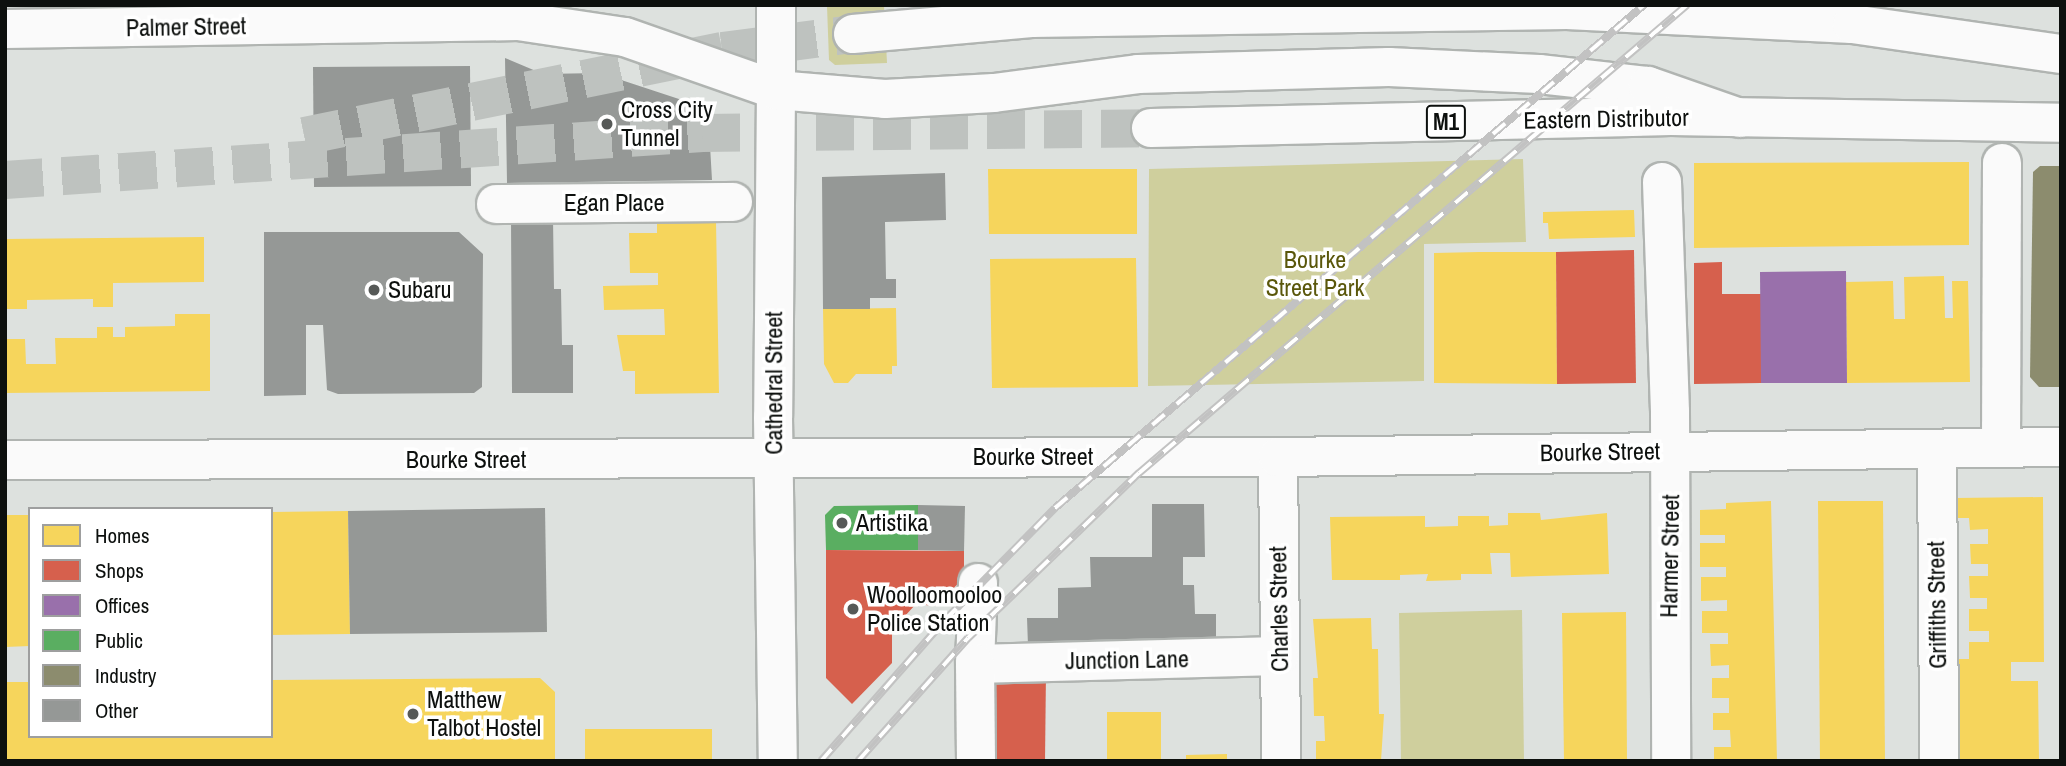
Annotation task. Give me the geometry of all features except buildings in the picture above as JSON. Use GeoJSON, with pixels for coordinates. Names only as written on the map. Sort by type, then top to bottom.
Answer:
{"type":"FeatureCollection","features":[{"type":"Feature","properties":{"kind":"main road","name":"Cathedral Street"},"geometry":{"type":"LineString","coordinates":[[776,5],[773,457],[778,761]]}},
{"type":"Feature","properties":{"kind":"main road"},"geometry":{"type":"LineString","coordinates":[[853,34],[1031,18],[1567,10],[1852,24],[2061,54]]}},
{"type":"Feature","properties":{"kind":"main road","name":"Palmer Street"},"geometry":{"type":"LineString","coordinates":[[5,29],[518,21],[625,37],[776,90],[896,99],[994,93],[1138,74],[1388,67],[1539,74],[1648,86],[1740,118]]}},
{"type":"Feature","properties":{"kind":"main road","name":"Eastern Distributor"},"geometry":{"type":"LineString","coordinates":[[1151,128],[1740,118],[2061,123]]}},
{"type":"Feature","properties":{"kind":"main road"},"geometry":{"type":"LineString","coordinates":[[2001,448],[2002,163]]}},
{"type":"Feature","properties":{"kind":"main road","name":"Harmer Street"},"geometry":{"type":"LineString","coordinates":[[1662,182],[1671,451],[1671,761]]}},
{"type":"Feature","properties":{"kind":"main road","name":"Egan Place"},"geometry":{"type":"LineString","coordinates":[[496,204],[733,202]]}},
{"type":"Feature","properties":{"kind":"main road","name":"Bourke Street"},"geometry":{"type":"LineString","coordinates":[[5,460],[1278,457],[2061,447]]}},
{"type":"Feature","properties":{"kind":"main road","name":"Griffiths Street"},"geometry":{"type":"LineString","coordinates":[[1937,449],[1939,761]]}},
{"type":"Feature","properties":{"kind":"main road","name":"Charles Street"},"geometry":{"type":"LineString","coordinates":[[1278,457],[1280,761]]}},
{"type":"Feature","properties":{"kind":"main road"},"geometry":{"type":"LineString","coordinates":[[976,761],[978,583]]}},
{"type":"Feature","properties":{"kind":"main road","name":"Junction Lane"},"geometry":{"type":"LineString","coordinates":[[975,664],[1279,656]]}},
{"type":"Feature","properties":{"kind":"green space"},"geometry":{"type":"Polygon","coordinates":[[[884,5],[887,63],[835,65],[829,60],[827,6],[884,5]]]}},
{"type":"Feature","properties":{"kind":"green space","name":"Bourke Street Park"},"geometry":{"type":"Polygon","coordinates":[[[1523,159],[1526,242],[1424,244],[1424,381],[1148,386],[1149,169],[1523,159]]]}},
{"type":"Feature","properties":{"kind":"green space"},"geometry":{"type":"Polygon","coordinates":[[[1522,610],[1524,761],[1401,761],[1399,613],[1522,610]]]}},
{"type":"Feature","properties":{"kind":"tunnel"},"geometry":{"type":"LineString","coordinates":[[304,136],[722,51],[853,34]]}},
{"type":"Feature","properties":{"kind":"tunnel"},"geometry":{"type":"LineString","coordinates":[[5,180],[702,133],[1151,128]]}},
{"type":"Feature","properties":{"kind":"railway"},"geometry":{"type":"LineString","coordinates":[[821,761],[945,620],[1055,508],[1644,5]]}},
{"type":"Feature","properties":{"kind":"railway"},"geometry":{"type":"LineString","coordinates":[[858,761],[968,638],[1139,473],[1687,5]]}},
{"type":"Feature","properties":{"kind":"place","name":"Cross City Tunnel"},"geometry":{"type":"Point","coordinates":[607,124]}},
{"type":"Feature","properties":{"kind":"place","name":"Subaru"},"geometry":{"type":"Point","coordinates":[374,290]}},
{"type":"Feature","properties":{"kind":"place","name":"Artistika"},"geometry":{"type":"Point","coordinates":[842,523]}},
{"type":"Feature","properties":{"kind":"place","name":"Woolloomooloo Police Station"},"geometry":{"type":"Point","coordinates":[853,609]}},
{"type":"Feature","properties":{"kind":"place","name":"Matthew Talbot Hostel"},"geometry":{"type":"Point","coordinates":[413,714]}}]}
